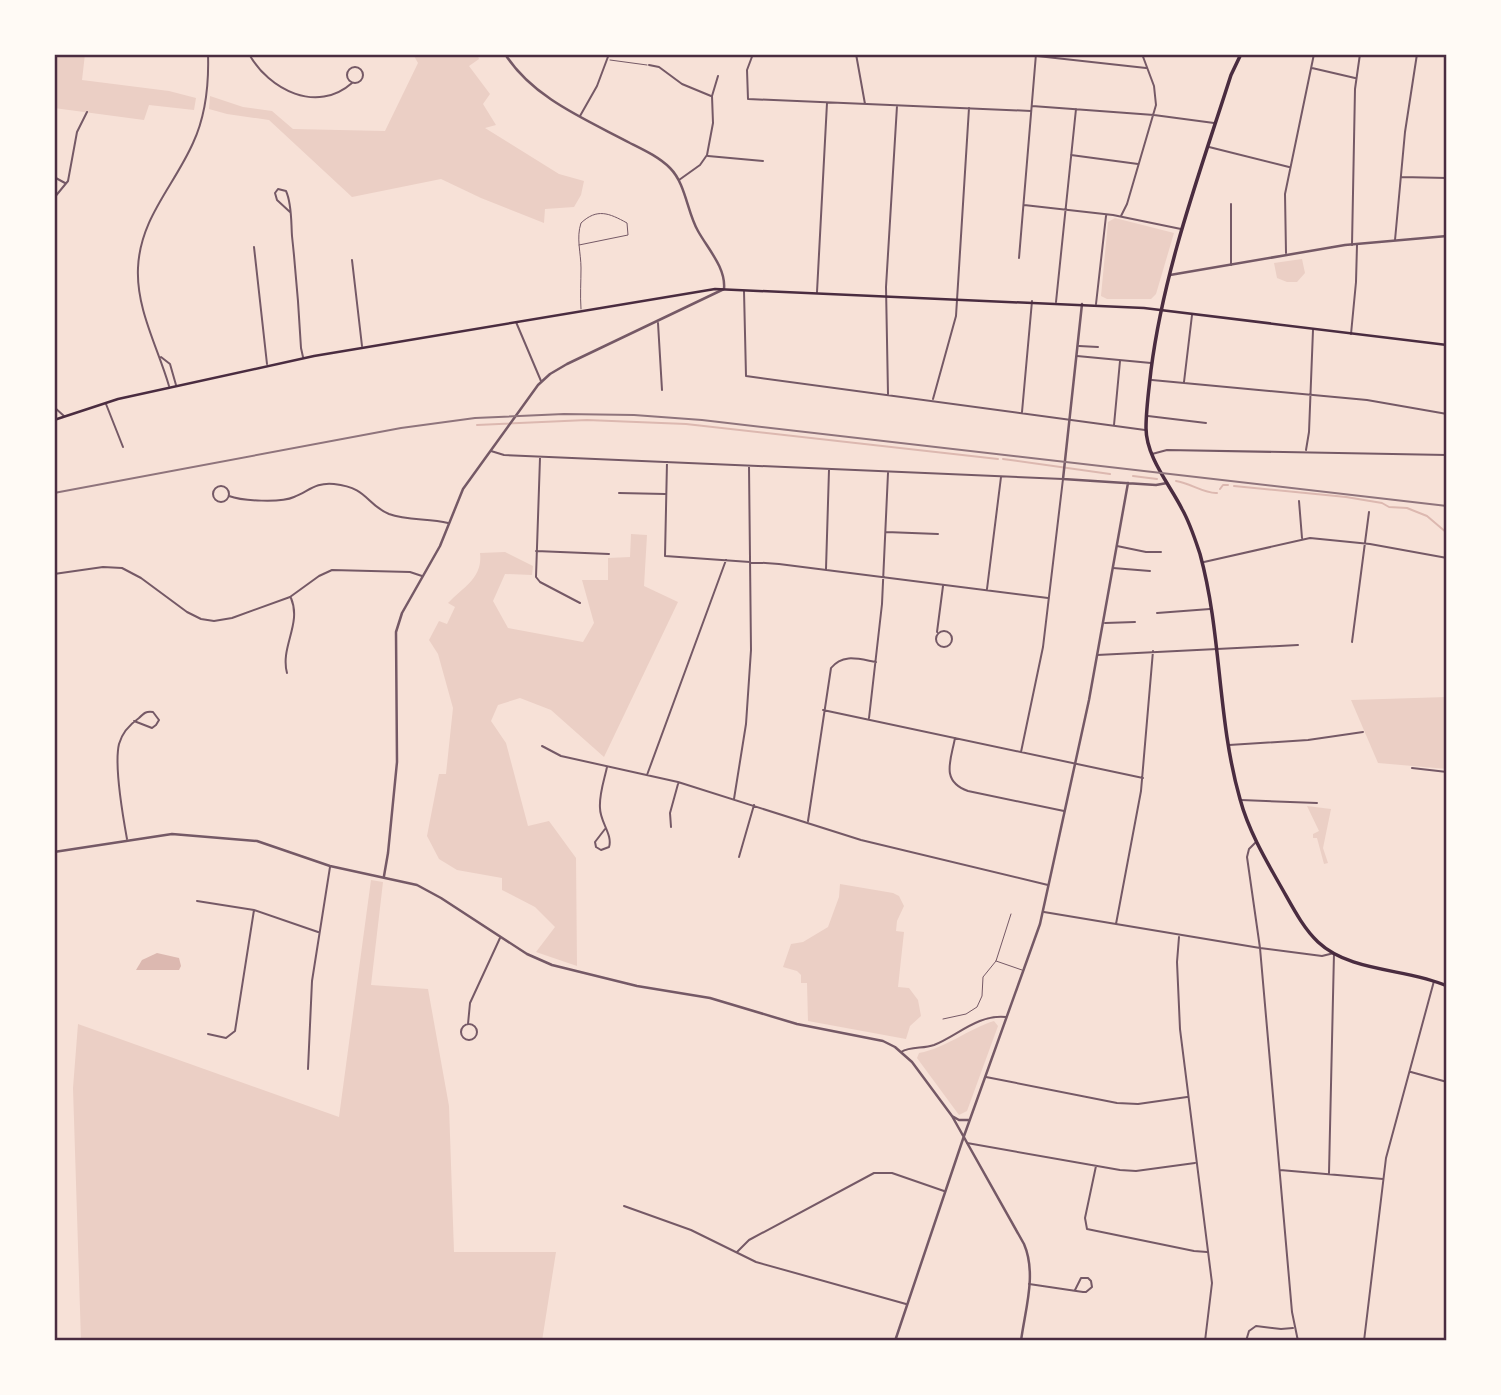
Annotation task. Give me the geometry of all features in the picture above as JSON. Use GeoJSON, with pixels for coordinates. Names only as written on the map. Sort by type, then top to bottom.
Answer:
{"type":"FeatureCollection","features":[{"type":"Feature","properties":{"kind":"main road"},"geometry":{"type":"LineString","coordinates":[[1241,54],[1231,75],[1208,147],[1160,309],[1146,430],[1152,454],[1188,521],[1202,563],[1211,609],[1229,745],[1240,800],[1257,842],[1307,930],[1318,942],[1334,953],[1359,962],[1447,986]]}},
{"type":"Feature","properties":{"kind":"main road"},"geometry":{"type":"LineString","coordinates":[[54,420],[105,403],[303,358],[581,310],[724,289],[1056,302],[1160,309],[1447,345]]}},
{"type":"Feature","properties":{"kind":"street"},"geometry":{"type":"LineString","coordinates":[[169,388],[140,297],[139,254],[149,219],[185,159],[200,127],[207,94],[208,54]]}},
{"type":"Feature","properties":{"kind":"street"},"geometry":{"type":"LineString","coordinates":[[249,54],[268,80],[298,96],[317,97],[345,90],[363,76],[362,71],[355,66],[348,70],[346,75],[352,83]]}},
{"type":"Feature","properties":{"kind":"street"},"geometry":{"type":"LineString","coordinates":[[384,876],[397,762],[396,632],[402,613],[440,546],[463,489],[542,382],[567,364],[724,289],[721,270],[693,222],[679,180],[669,167],[653,155],[580,116],[531,85],[505,54]]}},
{"type":"Feature","properties":{"kind":"street"},"geometry":{"type":"LineString","coordinates":[[580,116],[597,86],[609,54]]}},
{"type":"Feature","properties":{"kind":"street"},"geometry":{"type":"LineString","coordinates":[[753,54],[747,70],[748,99],[1031,111]]}},
{"type":"Feature","properties":{"kind":"street"},"geometry":{"type":"LineString","coordinates":[[856,54],[865,104]]}},
{"type":"Feature","properties":{"kind":"street"},"geometry":{"type":"LineString","coordinates":[[1121,216],[1154,115],[1156,96],[1142,54]]}},
{"type":"Feature","properties":{"kind":"street"},"geometry":{"type":"LineString","coordinates":[[1286,255],[1284,202],[1314,54]]}},
{"type":"Feature","properties":{"kind":"street"},"geometry":{"type":"LineString","coordinates":[[1351,334],[1356,282],[1356,78],[1360,54]]}},
{"type":"Feature","properties":{"kind":"street"},"geometry":{"type":"LineString","coordinates":[[1395,240],[1400,177],[1417,54]]}},
{"type":"Feature","properties":{"kind":"street"},"geometry":{"type":"LineString","coordinates":[[1019,258],[1036,55],[1147,68]]}},
{"type":"Feature","properties":{"kind":"street"},"geometry":{"type":"LineString","coordinates":[[649,65],[659,68],[682,84],[712,96]]}},
{"type":"Feature","properties":{"kind":"street"},"geometry":{"type":"LineString","coordinates":[[1311,68],[1356,78]]}},
{"type":"Feature","properties":{"kind":"street"},"geometry":{"type":"LineString","coordinates":[[679,180],[700,165],[707,156],[713,123],[712,96],[718,76]]}},
{"type":"Feature","properties":{"kind":"street"},"geometry":{"type":"LineString","coordinates":[[817,292],[827,102]]}},
{"type":"Feature","properties":{"kind":"street"},"geometry":{"type":"LineString","coordinates":[[888,394],[886,295],[897,105]]}},
{"type":"Feature","properties":{"kind":"street"},"geometry":{"type":"LineString","coordinates":[[1031,106],[1154,115],[1216,123]]}},
{"type":"Feature","properties":{"kind":"street"},"geometry":{"type":"LineString","coordinates":[[933,400],[953,327],[957,298],[969,108]]}},
{"type":"Feature","properties":{"kind":"street"},"geometry":{"type":"LineString","coordinates":[[1056,302],[1076,109]]}},
{"type":"Feature","properties":{"kind":"street"},"geometry":{"type":"LineString","coordinates":[[54,198],[66,184],[77,132],[87,112]]}},
{"type":"Feature","properties":{"kind":"street"},"geometry":{"type":"LineString","coordinates":[[1208,147],[1290,167]]}},
{"type":"Feature","properties":{"kind":"street"},"geometry":{"type":"LineString","coordinates":[[1070,155],[1139,164]]}},
{"type":"Feature","properties":{"kind":"street"},"geometry":{"type":"LineString","coordinates":[[707,156],[763,162]]}},
{"type":"Feature","properties":{"kind":"street"},"geometry":{"type":"LineString","coordinates":[[54,177],[66,184]]}},
{"type":"Feature","properties":{"kind":"street"},"geometry":{"type":"LineString","coordinates":[[1400,177],[1447,178]]}},
{"type":"Feature","properties":{"kind":"street"},"geometry":{"type":"LineString","coordinates":[[290,212],[276,198],[275,193],[278,190],[284,190],[288,194],[290,212],[303,358]]}},
{"type":"Feature","properties":{"kind":"street"},"geometry":{"type":"LineString","coordinates":[[1231,204],[1231,265]]}},
{"type":"Feature","properties":{"kind":"street"},"geometry":{"type":"LineString","coordinates":[[1023,205],[1121,216],[1182,230]]}},
{"type":"Feature","properties":{"kind":"street"},"geometry":{"type":"LineString","coordinates":[[1096,305],[1106,215]]}},
{"type":"Feature","properties":{"kind":"street"},"geometry":{"type":"LineString","coordinates":[[1169,275],[1354,244],[1447,236]]}},
{"type":"Feature","properties":{"kind":"street"},"geometry":{"type":"LineString","coordinates":[[254,247],[267,366]]}},
{"type":"Feature","properties":{"kind":"street"},"geometry":{"type":"LineString","coordinates":[[352,260],[363,347]]}},
{"type":"Feature","properties":{"kind":"street"},"geometry":{"type":"LineString","coordinates":[[1446,285],[1447,279]]}},
{"type":"Feature","properties":{"kind":"street"},"geometry":{"type":"LineString","coordinates":[[744,290],[746,376],[1146,430]]}},
{"type":"Feature","properties":{"kind":"street"},"geometry":{"type":"LineString","coordinates":[[1022,414],[1032,301]]}},
{"type":"Feature","properties":{"kind":"street"},"geometry":{"type":"LineString","coordinates":[[1021,752],[1043,647],[1071,421],[1082,304]]}},
{"type":"Feature","properties":{"kind":"street"},"geometry":{"type":"LineString","coordinates":[[1184,383],[1192,314]]}},
{"type":"Feature","properties":{"kind":"street"},"geometry":{"type":"LineString","coordinates":[[516,321],[542,382]]}},
{"type":"Feature","properties":{"kind":"street"},"geometry":{"type":"LineString","coordinates":[[657,322],[662,390]]}},
{"type":"Feature","properties":{"kind":"street"},"geometry":{"type":"LineString","coordinates":[[1306,452],[1313,329]]}},
{"type":"Feature","properties":{"kind":"street"},"geometry":{"type":"LineString","coordinates":[[1078,345],[1098,347]]}},
{"type":"Feature","properties":{"kind":"street"},"geometry":{"type":"LineString","coordinates":[[1105,353],[1105,359]]}},
{"type":"Feature","properties":{"kind":"street"},"geometry":{"type":"LineString","coordinates":[[160,356],[170,364],[176,386]]}},
{"type":"Feature","properties":{"kind":"street"},"geometry":{"type":"LineString","coordinates":[[1077,356],[1152,363]]}},
{"type":"Feature","properties":{"kind":"street"},"geometry":{"type":"LineString","coordinates":[[1114,426],[1120,360]]}},
{"type":"Feature","properties":{"kind":"street"},"geometry":{"type":"LineString","coordinates":[[1150,379],[1367,400],[1447,414]]}},
{"type":"Feature","properties":{"kind":"street"},"geometry":{"type":"LineString","coordinates":[[105,403],[122,447]]}},
{"type":"Feature","properties":{"kind":"street"},"geometry":{"type":"LineString","coordinates":[[54,407],[64,416]]}},
{"type":"Feature","properties":{"kind":"street"},"geometry":{"type":"LineString","coordinates":[[1147,416],[1206,423]]}},
{"type":"Feature","properties":{"kind":"street"},"geometry":{"type":"LineString","coordinates":[[1152,454],[1167,450],[1447,455]]}},
{"type":"Feature","properties":{"kind":"street"},"geometry":{"type":"LineString","coordinates":[[491,451],[504,456],[1001,476],[1156,485],[1167,481]]}},
{"type":"Feature","properties":{"kind":"street"},"geometry":{"type":"LineString","coordinates":[[540,457],[537,578],[580,603]]}},
{"type":"Feature","properties":{"kind":"street"},"geometry":{"type":"LineString","coordinates":[[667,462],[664,556],[825,569],[1049,598]]}},
{"type":"Feature","properties":{"kind":"street"},"geometry":{"type":"LineString","coordinates":[[734,799],[746,724],[750,677],[752,626],[749,465]]}},
{"type":"Feature","properties":{"kind":"street"},"geometry":{"type":"LineString","coordinates":[[825,569],[830,469]]}},
{"type":"Feature","properties":{"kind":"street"},"geometry":{"type":"LineString","coordinates":[[869,719],[884,577],[888,471]]}},
{"type":"Feature","properties":{"kind":"street"},"geometry":{"type":"LineString","coordinates":[[987,590],[1001,476]]}},
{"type":"Feature","properties":{"kind":"street"},"geometry":{"type":"LineString","coordinates":[[895,1341],[984,1076],[1043,912],[1097,655],[1128,483]]}},
{"type":"Feature","properties":{"kind":"street"},"geometry":{"type":"LineString","coordinates":[[229,496],[245,500],[288,499],[313,486],[331,484],[358,490],[391,515],[449,523]]}},
{"type":"Feature","properties":{"kind":"street"},"geometry":{"type":"LineString","coordinates":[[224,486],[229,491],[229,496],[226,501],[220,502],[215,498],[214,492],[217,487],[224,486]]}},
{"type":"Feature","properties":{"kind":"street"},"geometry":{"type":"LineString","coordinates":[[619,492],[666,494]]}},
{"type":"Feature","properties":{"kind":"street"},"geometry":{"type":"LineString","coordinates":[[1299,501],[1303,539]]}},
{"type":"Feature","properties":{"kind":"street"},"geometry":{"type":"LineString","coordinates":[[1352,642],[1369,512]]}},
{"type":"Feature","properties":{"kind":"street"},"geometry":{"type":"LineString","coordinates":[[886,532],[938,534]]}},
{"type":"Feature","properties":{"kind":"street"},"geometry":{"type":"LineString","coordinates":[[1202,563],[1316,538],[1447,558]]}},
{"type":"Feature","properties":{"kind":"street"},"geometry":{"type":"LineString","coordinates":[[1116,546],[1161,552]]}},
{"type":"Feature","properties":{"kind":"street"},"geometry":{"type":"LineString","coordinates":[[536,551],[609,554]]}},
{"type":"Feature","properties":{"kind":"street"},"geometry":{"type":"LineString","coordinates":[[647,775],[726,559]]}},
{"type":"Feature","properties":{"kind":"street"},"geometry":{"type":"LineString","coordinates":[[54,574],[103,567],[122,568],[141,578],[187,612],[207,621],[226,620],[290,597],[319,576],[338,569],[410,572],[423,576]]}},
{"type":"Feature","properties":{"kind":"street"},"geometry":{"type":"LineString","coordinates":[[1113,568],[1150,571]]}},
{"type":"Feature","properties":{"kind":"street"},"geometry":{"type":"LineString","coordinates":[[937,635],[941,631],[949,633],[951,643],[947,647],[939,646],[936,642],[943,585]]}},
{"type":"Feature","properties":{"kind":"street"},"geometry":{"type":"LineString","coordinates":[[287,673],[285,656],[295,617],[290,597]]}},
{"type":"Feature","properties":{"kind":"street"},"geometry":{"type":"LineString","coordinates":[[1157,612],[1211,609]]}},
{"type":"Feature","properties":{"kind":"street"},"geometry":{"type":"LineString","coordinates":[[1103,622],[1135,622]]}},
{"type":"Feature","properties":{"kind":"street"},"geometry":{"type":"LineString","coordinates":[[1097,655],[1298,645]]}},
{"type":"Feature","properties":{"kind":"street"},"geometry":{"type":"LineString","coordinates":[[1116,926],[1143,778],[1153,651]]}},
{"type":"Feature","properties":{"kind":"street"},"geometry":{"type":"LineString","coordinates":[[808,822],[829,672],[833,664],[845,658],[877,662]]}},
{"type":"Feature","properties":{"kind":"street"},"geometry":{"type":"LineString","coordinates":[[823,710],[1143,778]]}},
{"type":"Feature","properties":{"kind":"street"},"geometry":{"type":"LineString","coordinates":[[127,840],[118,751],[125,732],[134,721],[151,711],[159,720],[152,728],[134,721]]}},
{"type":"Feature","properties":{"kind":"street"},"geometry":{"type":"LineString","coordinates":[[1229,745],[1308,740],[1363,732]]}},
{"type":"Feature","properties":{"kind":"street"},"geometry":{"type":"LineString","coordinates":[[955,738],[949,774],[956,786],[1065,811]]}},
{"type":"Feature","properties":{"kind":"street"},"geometry":{"type":"LineString","coordinates":[[542,746],[561,756],[678,782],[862,839],[1049,885]]}},
{"type":"Feature","properties":{"kind":"street"},"geometry":{"type":"LineString","coordinates":[[606,829],[594,842],[601,850],[607,850],[610,845],[606,829],[601,817],[600,804],[608,766]]}},
{"type":"Feature","properties":{"kind":"street"},"geometry":{"type":"LineString","coordinates":[[1412,768],[1447,772]]}},
{"type":"Feature","properties":{"kind":"street"},"geometry":{"type":"LineString","coordinates":[[671,827],[670,813],[678,782]]}},
{"type":"Feature","properties":{"kind":"street"},"geometry":{"type":"LineString","coordinates":[[1240,800],[1317,803]]}},
{"type":"Feature","properties":{"kind":"street"},"geometry":{"type":"LineString","coordinates":[[739,857],[754,805]]}},
{"type":"Feature","properties":{"kind":"street"},"geometry":{"type":"LineString","coordinates":[[54,852],[172,834],[239,838],[275,846],[330,866],[384,876],[425,889],[533,957],[552,965],[637,986],[717,1000],[797,1024],[868,1037],[889,1044],[901,1052],[924,1077],[952,1116],[1027,1250],[1029,1283],[1021,1341]]}},
{"type":"Feature","properties":{"kind":"street"},"geometry":{"type":"LineString","coordinates":[[1257,842],[1249,849],[1247,857],[1260,948],[1294,1328],[1298,1341]]}},
{"type":"Feature","properties":{"kind":"street"},"geometry":{"type":"LineString","coordinates":[[308,1069],[311,991],[330,866]]}},
{"type":"Feature","properties":{"kind":"street"},"geometry":{"type":"LineString","coordinates":[[197,901],[254,910],[319,932]]}},
{"type":"Feature","properties":{"kind":"street"},"geometry":{"type":"LineString","coordinates":[[208,1034],[226,1038],[235,1031],[254,910]]}},
{"type":"Feature","properties":{"kind":"street"},"geometry":{"type":"LineString","coordinates":[[1043,912],[1260,948],[1322,956],[1334,953],[1329,1173]]}},
{"type":"Feature","properties":{"kind":"street"},"geometry":{"type":"LineString","coordinates":[[1179,936],[1178,1008],[1212,1297],[1205,1341]]}},
{"type":"Feature","properties":{"kind":"street"},"geometry":{"type":"LineString","coordinates":[[468,1024],[468,1008],[472,996],[501,937]]}},
{"type":"Feature","properties":{"kind":"street"},"geometry":{"type":"LineString","coordinates":[[1364,1341],[1390,1142],[1434,981]]}},
{"type":"Feature","properties":{"kind":"street"},"geometry":{"type":"LineString","coordinates":[[901,1052],[935,1044],[986,1019],[1007,1017]]}},
{"type":"Feature","properties":{"kind":"street"},"geometry":{"type":"LineString","coordinates":[[468,1024],[476,1028],[477,1034],[473,1040],[467,1040],[461,1034],[468,1024]]}},
{"type":"Feature","properties":{"kind":"street"},"geometry":{"type":"LineString","coordinates":[[1409,1072],[1447,1082]]}},
{"type":"Feature","properties":{"kind":"street"},"geometry":{"type":"LineString","coordinates":[[984,1076],[1123,1104],[1188,1097]]}},
{"type":"Feature","properties":{"kind":"street"},"geometry":{"type":"LineString","coordinates":[[952,1116],[970,1119]]}},
{"type":"Feature","properties":{"kind":"street"},"geometry":{"type":"LineString","coordinates":[[967,1143],[1131,1171],[1196,1163]]}},
{"type":"Feature","properties":{"kind":"street"},"geometry":{"type":"LineString","coordinates":[[1097,1166],[1085,1218],[1087,1229],[1208,1252]]}},
{"type":"Feature","properties":{"kind":"street"},"geometry":{"type":"LineString","coordinates":[[1279,1170],[1384,1179]]}},
{"type":"Feature","properties":{"kind":"street"},"geometry":{"type":"LineString","coordinates":[[736,1253],[749,1240],[874,1173],[892,1173],[945,1191]]}},
{"type":"Feature","properties":{"kind":"street"},"geometry":{"type":"LineString","coordinates":[[624,1206],[691,1230],[756,1262],[907,1305]]}},
{"type":"Feature","properties":{"kind":"street"},"geometry":{"type":"LineString","coordinates":[[1029,1283],[1075,1290],[1089,1291],[1091,1282],[1088,1278],[1081,1278],[1075,1290]]}},
{"type":"Feature","properties":{"kind":"street"},"geometry":{"type":"LineString","coordinates":[[1246,1341],[1249,1331],[1256,1326],[1294,1328]]}},
{"type":"Feature","properties":{"kind":"lane"},"geometry":{"type":"LineString","coordinates":[[607,60],[649,65]]}},
{"type":"Feature","properties":{"kind":"lane"},"geometry":{"type":"LineString","coordinates":[[579,244],[628,235],[627,223],[605,213],[596,213],[581,223],[579,244],[581,310]]}},
{"type":"Feature","properties":{"kind":"lane"},"geometry":{"type":"LineString","coordinates":[[943,1019],[966,1014],[977,1007],[982,996],[983,977],[996,961],[1012,914]]}},
{"type":"Feature","properties":{"kind":"lane"},"geometry":{"type":"LineString","coordinates":[[996,961],[1024,971]]}},
{"type":"Feature","properties":{"kind":"shaded area"},"geometry":{"type":"Polygon","coordinates":[[[54,54],[85,54],[82,80],[169,91],[196,98],[194,110],[149,105],[144,120],[54,108],[54,54]]]}},
{"type":"Feature","properties":{"kind":"shaded area"},"geometry":{"type":"Polygon","coordinates":[[[413,54],[477,54],[479,59],[469,66],[490,94],[483,104],[496,125],[485,128],[559,174],[584,181],[581,195],[574,207],[545,209],[544,223],[441,179],[352,197],[269,120],[209,109],[210,96],[243,107],[272,111],[293,129],[385,131],[418,63],[413,54]]]}},
{"type":"Feature","properties":{"kind":"shaded area"},"geometry":{"type":"Polygon","coordinates":[[[1115,218],[1174,233],[1156,294],[1151,299],[1107,299],[1101,296],[1108,222],[1115,218]]]}},
{"type":"Feature","properties":{"kind":"shaded area"},"geometry":{"type":"Polygon","coordinates":[[[1302,259],[1305,273],[1297,282],[1277,278],[1274,263],[1302,259]]]}},
{"type":"Feature","properties":{"kind":"shaded area"},"geometry":{"type":"Polygon","coordinates":[[[631,534],[647,535],[644,586],[678,602],[604,757],[551,710],[520,698],[498,705],[491,721],[506,743],[528,826],[549,821],[576,858],[577,966],[536,952],[555,927],[535,907],[502,890],[502,878],[457,870],[439,859],[427,836],[439,774],[446,774],[453,708],[438,654],[429,640],[439,621],[447,624],[455,607],[448,603],[475,576],[480,553],[505,552],[533,566],[532,575],[505,574],[493,601],[508,628],[583,642],[594,623],[582,580],[608,580],[608,558],[630,557],[631,534]]]}},
{"type":"Feature","properties":{"kind":"shaded area"},"geometry":{"type":"Polygon","coordinates":[[[1447,697],[1447,769],[1378,763],[1351,700],[1447,697]]]}},
{"type":"Feature","properties":{"kind":"shaded area"},"geometry":{"type":"Polygon","coordinates":[[[1307,806],[1331,809],[1323,848],[1328,863],[1324,864],[1317,838],[1313,838],[1313,834],[1319,831],[1307,806]]]}},
{"type":"Feature","properties":{"kind":"shaded area"},"geometry":{"type":"Polygon","coordinates":[[[371,880],[383,882],[371,985],[428,989],[449,1106],[454,1252],[556,1252],[542,1341],[81,1341],[73,1088],[78,1024],[339,1117],[371,880]]]}},
{"type":"Feature","properties":{"kind":"shaded area"},"geometry":{"type":"Polygon","coordinates":[[[840,884],[893,893],[899,896],[904,906],[896,931],[904,932],[898,987],[909,988],[918,1000],[921,1016],[910,1026],[906,1039],[808,1021],[807,983],[801,983],[801,975],[797,971],[783,967],[791,944],[803,942],[828,927],[839,897],[840,884]]]}},
{"type":"Feature","properties":{"kind":"shaded area"},"geometry":{"type":"Polygon","coordinates":[[[157,953],[179,958],[179,970],[136,970],[142,960],[157,953]]]}},
{"type":"Feature","properties":{"kind":"shaded area"},"geometry":{"type":"Polygon","coordinates":[[[994,1021],[998,1026],[967,1111],[959,1115],[917,1058],[919,1053],[994,1021]]]}},
{"type":"Feature","properties":{"kind":"waterway"},"geometry":{"type":"LineString","coordinates":[[477,425],[587,420],[686,424],[998,459]]}},
{"type":"Feature","properties":{"kind":"waterway"},"geometry":{"type":"LineString","coordinates":[[1003,459],[1110,474]]}},
{"type":"Feature","properties":{"kind":"waterway"},"geometry":{"type":"LineString","coordinates":[[1133,476],[1157,479]]}},
{"type":"Feature","properties":{"kind":"waterway"},"geometry":{"type":"LineString","coordinates":[[1176,481],[1217,493]]}},
{"type":"Feature","properties":{"kind":"waterway"},"geometry":{"type":"LineString","coordinates":[[1220,489],[1223,485],[1228,485]]}},
{"type":"Feature","properties":{"kind":"waterway"},"geometry":{"type":"LineString","coordinates":[[1234,486],[1346,497],[1382,503],[1389,507],[1407,508],[1427,516],[1447,533]]}},
{"type":"Feature","properties":{"kind":"railway"},"geometry":{"type":"LineString","coordinates":[[54,493],[401,428],[475,418],[564,414],[702,420],[1447,506]]}}]}
